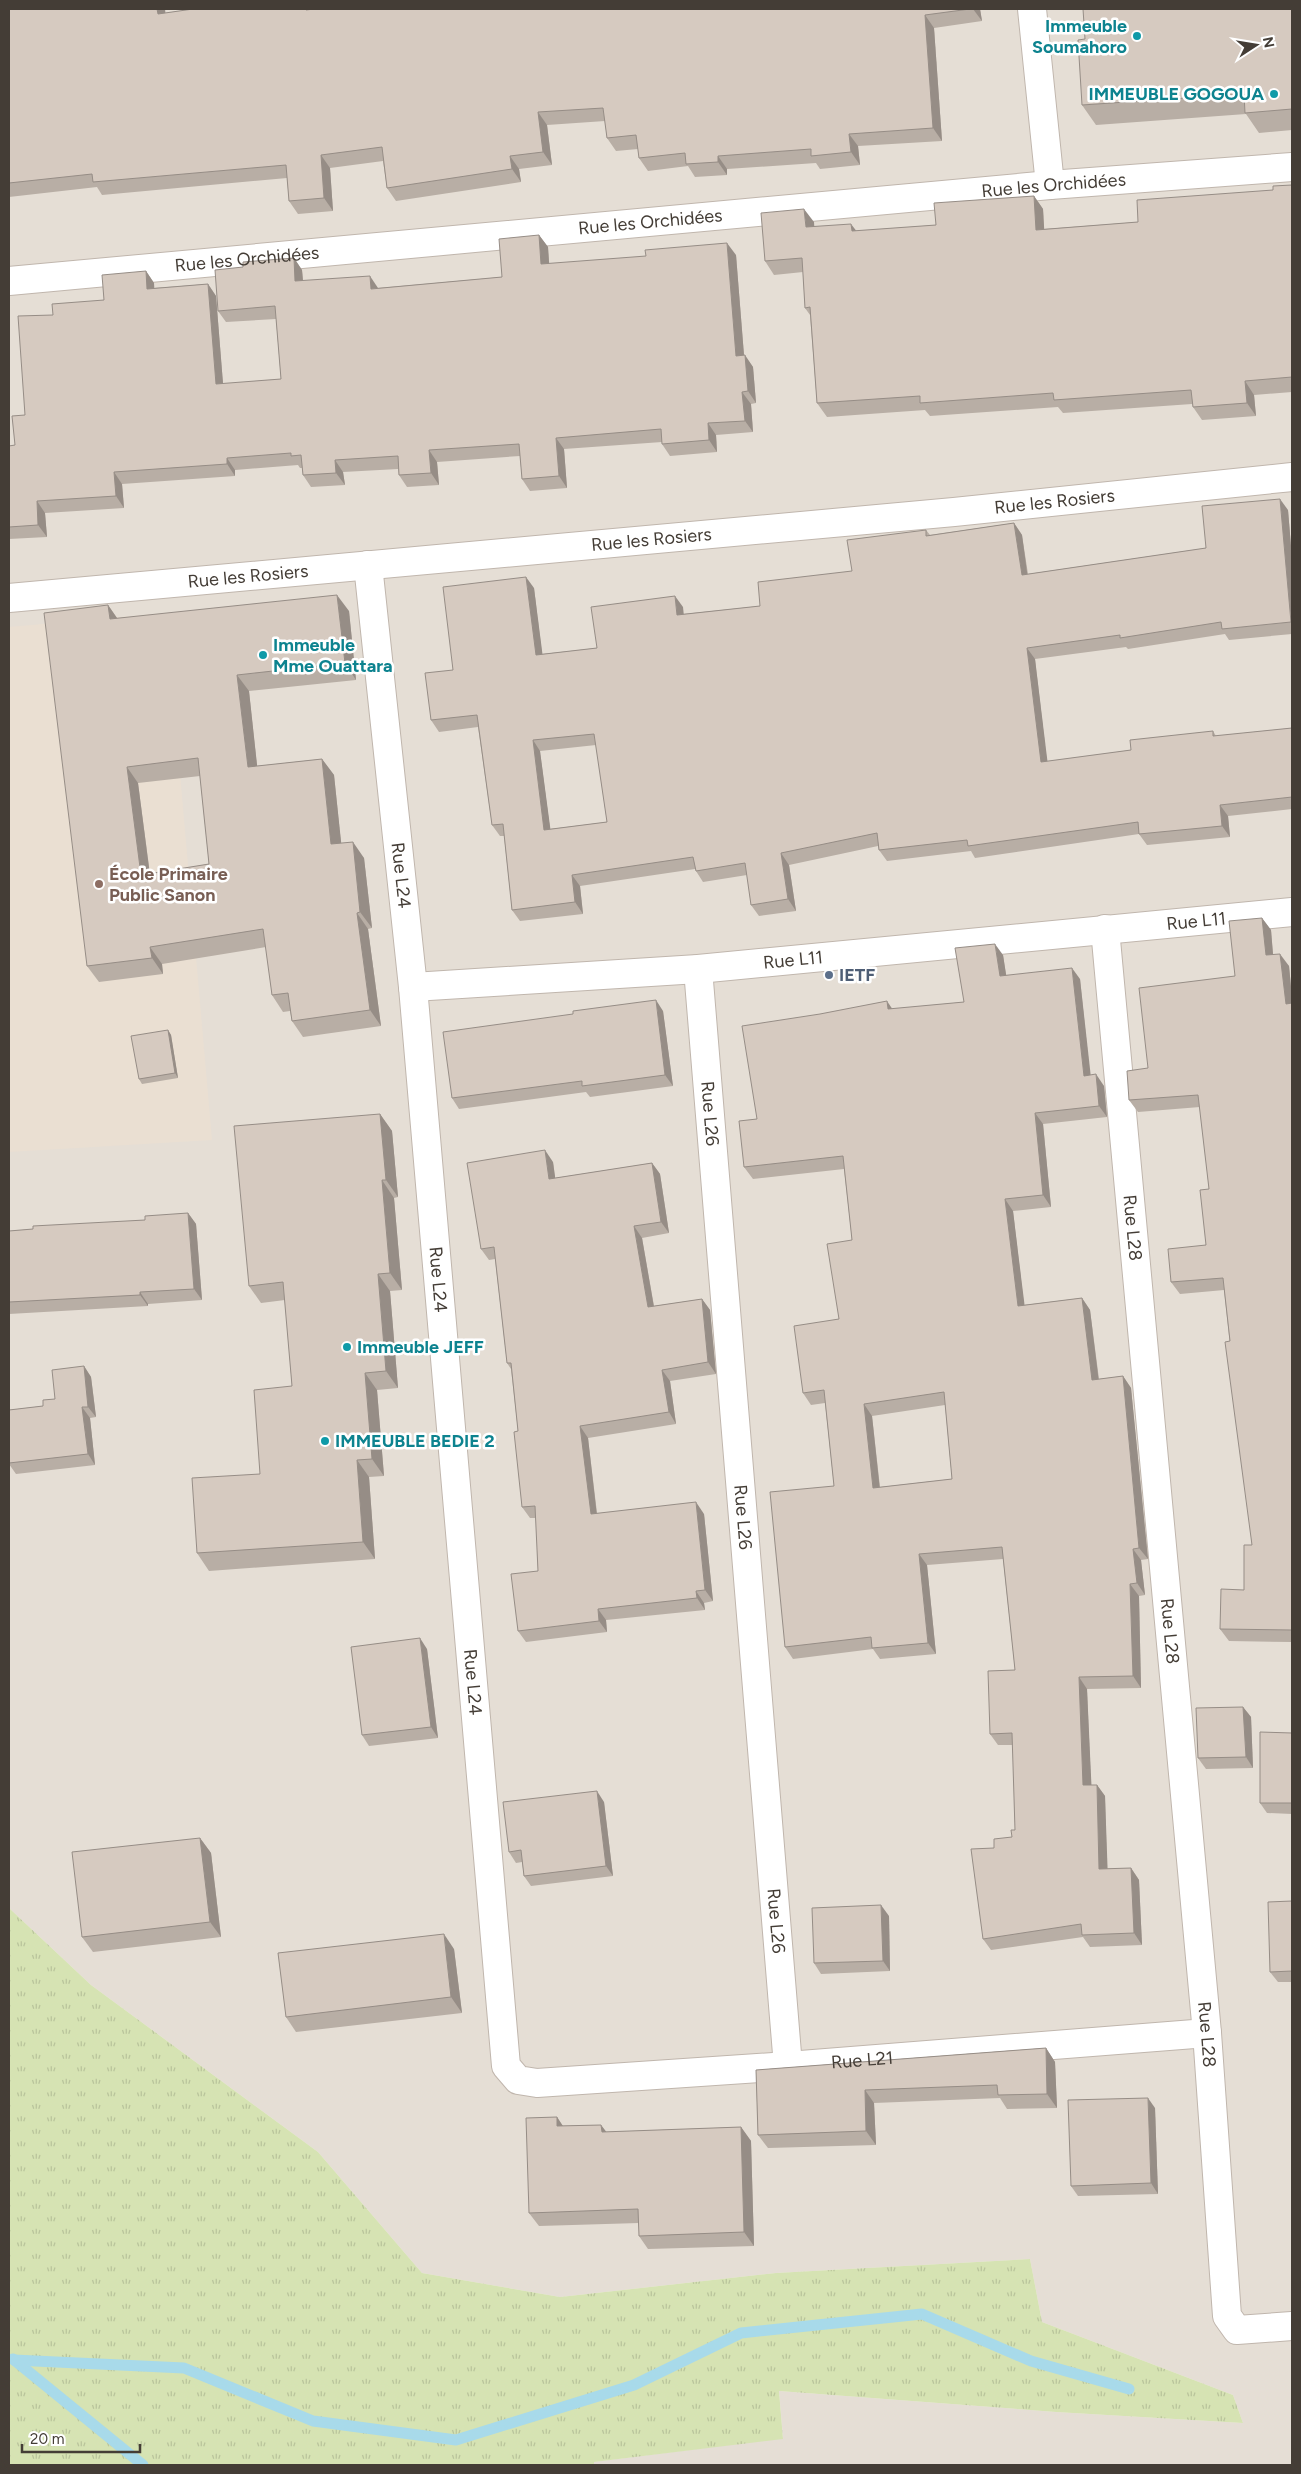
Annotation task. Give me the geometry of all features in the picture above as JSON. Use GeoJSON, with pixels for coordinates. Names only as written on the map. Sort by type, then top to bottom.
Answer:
{"type":"FeatureCollection","features":[{"type":"Feature","properties":{"kind":"street"},"geometry":{"type":"LineString","coordinates":[[1032,9],[1050,185]]}},
{"type":"Feature","properties":{"kind":"street","name":"Rue les Orchidées"},"geometry":{"type":"LineString","coordinates":[[9,282],[1050,185],[1292,167]]}},
{"type":"Feature","properties":{"kind":"street","name":"Rue les Rosiers"},"geometry":{"type":"LineString","coordinates":[[9,598],[954,512],[1292,477]]}},
{"type":"Feature","properties":{"kind":"street","name":"Rue L24"},"geometry":{"type":"LineString","coordinates":[[368,565],[413,987],[506,2066],[518,2080]]}},
{"type":"Feature","properties":{"kind":"street","name":"Rue L11"},"geometry":{"type":"LineString","coordinates":[[413,987],[698,969],[1292,912]]}},
{"type":"Feature","properties":{"kind":"street","name":"Rue L28"},"geometry":{"type":"LineString","coordinates":[[1105,929],[1207,2033],[1227,2316],[1237,2330],[1292,2326]]}},
{"type":"Feature","properties":{"kind":"street","name":"Rue L26"},"geometry":{"type":"LineString","coordinates":[[698,969],[788,2066]]}},
{"type":"Feature","properties":{"kind":"street","name":"Rue L21"},"geometry":{"type":"LineString","coordinates":[[518,2080],[537,2083],[788,2066],[1207,2033]]}},
{"type":"Feature","properties":{"kind":"shaded area"},"geometry":{"type":"Polygon","coordinates":[[[9,9],[1292,9],[1292,2465],[594,2465],[593,2462],[783,2438],[779,2391],[1056,2412],[1243,2423],[1233,2395],[1042,2322],[1030,2259],[776,2273],[560,2297],[422,2273],[318,2152],[91,1985],[9,1908],[9,9]]]}},
{"type":"Feature","properties":{"kind":"shaded area","name":"École Primaire Public Sanon"},"geometry":{"type":"Polygon","coordinates":[[[166,613],[212,1140],[9,1152],[9,627],[166,613]]]}},
{"type":"Feature","properties":{"kind":"green space"},"geometry":{"type":"Polygon","coordinates":[[[9,1908],[91,1985],[318,2152],[422,2273],[560,2297],[776,2273],[1030,2259],[1042,2322],[1233,2395],[1243,2423],[1056,2412],[779,2391],[783,2439],[594,2462],[594,2465],[9,2465],[9,1908]]]}},
{"type":"Feature","properties":{"kind":"building"},"geometry":{"type":"Polygon","coordinates":[[[9,9],[157,9],[158,14],[193,9],[970,9],[925,15],[933,128],[849,134],[851,152],[811,156],[811,149],[718,156],[718,162],[686,164],[685,153],[639,158],[636,135],[607,138],[603,108],[538,112],[543,152],[510,156],[512,169],[387,188],[382,147],[321,155],[324,198],[289,201],[286,165],[93,182],[92,174],[9,183],[9,9]]]}},
{"type":"Feature","properties":{"kind":"building"},"geometry":{"type":"Polygon","coordinates":[[[1083,9],[1292,9],[1292,109],[1245,113],[1244,94],[1082,105],[1078,40],[1085,39],[1083,9]]]}},
{"type":"Feature","properties":{"kind":"building"},"geometry":{"type":"Polygon","coordinates":[[[1292,185],[1292,377],[1245,381],[1247,403],[1193,407],[1191,390],[1054,400],[1053,393],[920,403],[920,396],[817,403],[810,307],[805,308],[802,258],[765,261],[761,213],[804,209],[806,227],[851,224],[852,231],[936,225],[934,203],[1034,196],[1036,230],[1138,222],[1137,200],[1273,190],[1273,186],[1292,185]]]}},
{"type":"Feature","properties":{"kind":"building"},"geometry":{"type":"Polygon","coordinates":[[[539,235],[541,264],[646,256],[645,250],[727,243],[736,356],[745,355],[748,391],[742,392],[745,421],[708,423],[709,440],[662,444],[661,429],[556,438],[559,476],[522,479],[519,444],[429,450],[431,473],[399,475],[398,456],[335,460],[336,473],[303,475],[301,455],[291,456],[291,453],[227,458],[227,464],[114,472],[116,496],[37,501],[38,525],[9,527],[9,446],[15,445],[12,416],[25,415],[18,316],[53,315],[52,304],[104,300],[102,275],[146,271],[147,289],[208,284],[216,384],[281,379],[275,306],[218,311],[215,270],[243,267],[243,262],[294,258],[295,281],[370,276],[371,289],[502,277],[499,239],[539,235]]]}},
{"type":"Feature","properties":{"kind":"building"},"geometry":{"type":"Polygon","coordinates":[[[1280,499],[1291,622],[1222,629],[1221,622],[1120,638],[1120,635],[1027,648],[1041,762],[1131,750],[1130,740],[1213,731],[1213,736],[1292,728],[1292,797],[1220,805],[1222,826],[1139,834],[1138,822],[968,846],[967,840],[879,850],[877,833],[781,853],[788,899],[751,905],[745,863],[696,871],[693,857],[572,875],[575,902],[512,910],[503,824],[492,825],[477,715],[431,720],[425,673],[453,670],[443,587],[526,577],[536,655],[597,648],[591,607],[675,596],[677,615],[760,606],[758,582],[852,571],[847,540],[926,530],[926,536],[1014,523],[1022,575],[1206,548],[1202,506],[1280,499]],[[594,734],[533,740],[544,830],[607,822],[594,734]]]}},
{"type":"Feature","properties":{"kind":"building"},"geometry":{"type":"Polygon","coordinates":[[[337,595],[345,663],[237,675],[248,767],[322,759],[331,844],[353,842],[360,912],[357,913],[370,1010],[292,1021],[288,993],[272,995],[263,929],[150,947],[152,958],[87,966],[44,613],[108,605],[110,619],[337,595]],[[198,758],[127,767],[141,875],[209,864],[198,758]]]}},
{"type":"Feature","properties":{"kind":"building"},"geometry":{"type":"Polygon","coordinates":[[[1262,918],[1266,955],[1280,954],[1286,1004],[1292,1003],[1292,1630],[1220,1629],[1221,1589],[1244,1590],[1244,1545],[1252,1545],[1225,1342],[1230,1341],[1223,1278],[1171,1282],[1168,1249],[1206,1245],[1200,1190],[1209,1189],[1198,1095],[1129,1100],[1127,1071],[1148,1068],[1139,988],[1235,976],[1229,921],[1262,918]]]}},
{"type":"Feature","properties":{"kind":"building"},"geometry":{"type":"Polygon","coordinates":[[[995,944],[1000,976],[1072,968],[1084,1076],[1096,1074],[1099,1106],[1035,1113],[1043,1195],[1005,1199],[1018,1306],[1082,1298],[1092,1380],[1123,1376],[1139,1548],[1133,1549],[1137,1583],[1130,1584],[1133,1676],[1079,1677],[1083,1785],[1097,1785],[1099,1869],[1131,1868],[1134,1933],[1082,1935],[1081,1924],[983,1939],[971,1849],[994,1848],[994,1839],[1012,1837],[1011,1830],[1015,1830],[1012,1733],[990,1734],[988,1671],[1015,1670],[1002,1547],[919,1554],[928,1643],[872,1648],[871,1637],[785,1647],[770,1492],[834,1486],[824,1390],[803,1393],[794,1326],[839,1319],[827,1244],[852,1240],[843,1156],[744,1167],[739,1121],[757,1119],[742,1026],[887,1001],[888,1009],[964,1002],[955,948],[995,944]],[[944,1392],[864,1404],[873,1488],[952,1479],[944,1392]]]}},
{"type":"Feature","properties":{"kind":"building"},"geometry":{"type":"Polygon","coordinates":[[[656,1000],[665,1075],[582,1086],[582,1081],[452,1098],[443,1032],[573,1014],[573,1011],[656,1000]]]}},
{"type":"Feature","properties":{"kind":"building"},"geometry":{"type":"Polygon","coordinates":[[[168,1030],[175,1073],[139,1079],[131,1036],[168,1030]]]}},
{"type":"Feature","properties":{"kind":"building"},"geometry":{"type":"Polygon","coordinates":[[[380,1114],[386,1180],[382,1180],[390,1273],[378,1274],[386,1371],[365,1373],[372,1459],[357,1460],[363,1542],[197,1553],[192,1478],[260,1474],[254,1390],[292,1386],[283,1282],[249,1286],[234,1126],[380,1114]]]}},
{"type":"Feature","properties":{"kind":"building"},"geometry":{"type":"Polygon","coordinates":[[[545,1150],[549,1179],[652,1163],[661,1222],[634,1226],[648,1307],[702,1299],[708,1362],[662,1370],[669,1412],[580,1426],[591,1514],[696,1502],[705,1590],[696,1591],[697,1598],[598,1609],[599,1621],[518,1631],[511,1574],[538,1571],[535,1506],[522,1507],[514,1432],[518,1431],[511,1363],[507,1363],[494,1247],[481,1249],[467,1163],[545,1150]]]}},
{"type":"Feature","properties":{"kind":"building"},"geometry":{"type":"Polygon","coordinates":[[[188,1213],[194,1289],[140,1292],[140,1295],[9,1302],[9,1231],[33,1229],[33,1226],[145,1220],[145,1216],[188,1213]]]}},
{"type":"Feature","properties":{"kind":"building"},"geometry":{"type":"Polygon","coordinates":[[[84,1366],[88,1407],[82,1407],[88,1454],[9,1463],[9,1410],[43,1406],[43,1400],[55,1399],[52,1370],[84,1366]]]}},
{"type":"Feature","properties":{"kind":"building"},"geometry":{"type":"Polygon","coordinates":[[[420,1638],[431,1727],[362,1735],[351,1647],[420,1638]]]}},
{"type":"Feature","properties":{"kind":"building"},"geometry":{"type":"Polygon","coordinates":[[[1243,1707],[1246,1757],[1198,1758],[1196,1708],[1243,1707]]]}},
{"type":"Feature","properties":{"kind":"building"},"geometry":{"type":"Polygon","coordinates":[[[1260,1732],[1292,1733],[1292,1803],[1260,1803],[1260,1732]]]}},
{"type":"Feature","properties":{"kind":"building"},"geometry":{"type":"Polygon","coordinates":[[[597,1791],[606,1866],[524,1876],[521,1850],[509,1852],[503,1802],[597,1791]]]}},
{"type":"Feature","properties":{"kind":"building"},"geometry":{"type":"Polygon","coordinates":[[[200,1838],[210,1922],[82,1937],[72,1852],[200,1838]]]}},
{"type":"Feature","properties":{"kind":"building"},"geometry":{"type":"Polygon","coordinates":[[[1292,1901],[1292,1971],[1270,1972],[1268,1902],[1292,1901]]]}},
{"type":"Feature","properties":{"kind":"building"},"geometry":{"type":"Polygon","coordinates":[[[881,1905],[883,1961],[814,1963],[812,1908],[881,1905]]]}},
{"type":"Feature","properties":{"kind":"building"},"geometry":{"type":"Polygon","coordinates":[[[444,1934],[451,1997],[286,2017],[278,1953],[444,1934]]]}},
{"type":"Feature","properties":{"kind":"building"},"geometry":{"type":"Polygon","coordinates":[[[1046,2048],[1047,2094],[998,2095],[997,2085],[865,2090],[866,2131],[758,2135],[756,2070],[1046,2048]]]}},
{"type":"Feature","properties":{"kind":"building"},"geometry":{"type":"Polygon","coordinates":[[[1148,2098],[1151,2183],[1071,2186],[1068,2100],[1148,2098]]]}},
{"type":"Feature","properties":{"kind":"building"},"geometry":{"type":"Polygon","coordinates":[[[557,2117],[557,2126],[601,2125],[602,2132],[741,2127],[744,2232],[639,2236],[638,2209],[529,2213],[526,2118],[557,2117]]]}},
{"type":"Feature","properties":{"kind":"waterway"},"geometry":{"type":"LineString","coordinates":[[14,2360],[184,2368],[313,2421],[456,2440],[634,2385],[741,2333],[922,2314],[1031,2361],[1129,2389]]}},
{"type":"Feature","properties":{"kind":"waterway"},"geometry":{"type":"LineString","coordinates":[[13,2359],[143,2465]]}},
{"type":"Feature","properties":{"kind":"place","name":"Immeuble Soumahoro"},"geometry":{"type":"Point","coordinates":[1137,36]}},
{"type":"Feature","properties":{"kind":"place","name":"IMMEUBLE GOGOUA"},"geometry":{"type":"Point","coordinates":[1274,94]}},
{"type":"Feature","properties":{"kind":"place","name":"Immeuble Mme Ouattara"},"geometry":{"type":"Point","coordinates":[263,655]}},
{"type":"Feature","properties":{"kind":"place","name":"École Primaire Public Sanon"},"geometry":{"type":"Point","coordinates":[99,884]}},
{"type":"Feature","properties":{"kind":"place","name":"IETF"},"geometry":{"type":"Point","coordinates":[829,975]}},
{"type":"Feature","properties":{"kind":"place","name":"Immeuble JEFF"},"geometry":{"type":"Point","coordinates":[347,1347]}},
{"type":"Feature","properties":{"kind":"place","name":"IMMEUBLE BEDIE 2"},"geometry":{"type":"Point","coordinates":[325,1441]}}]}
